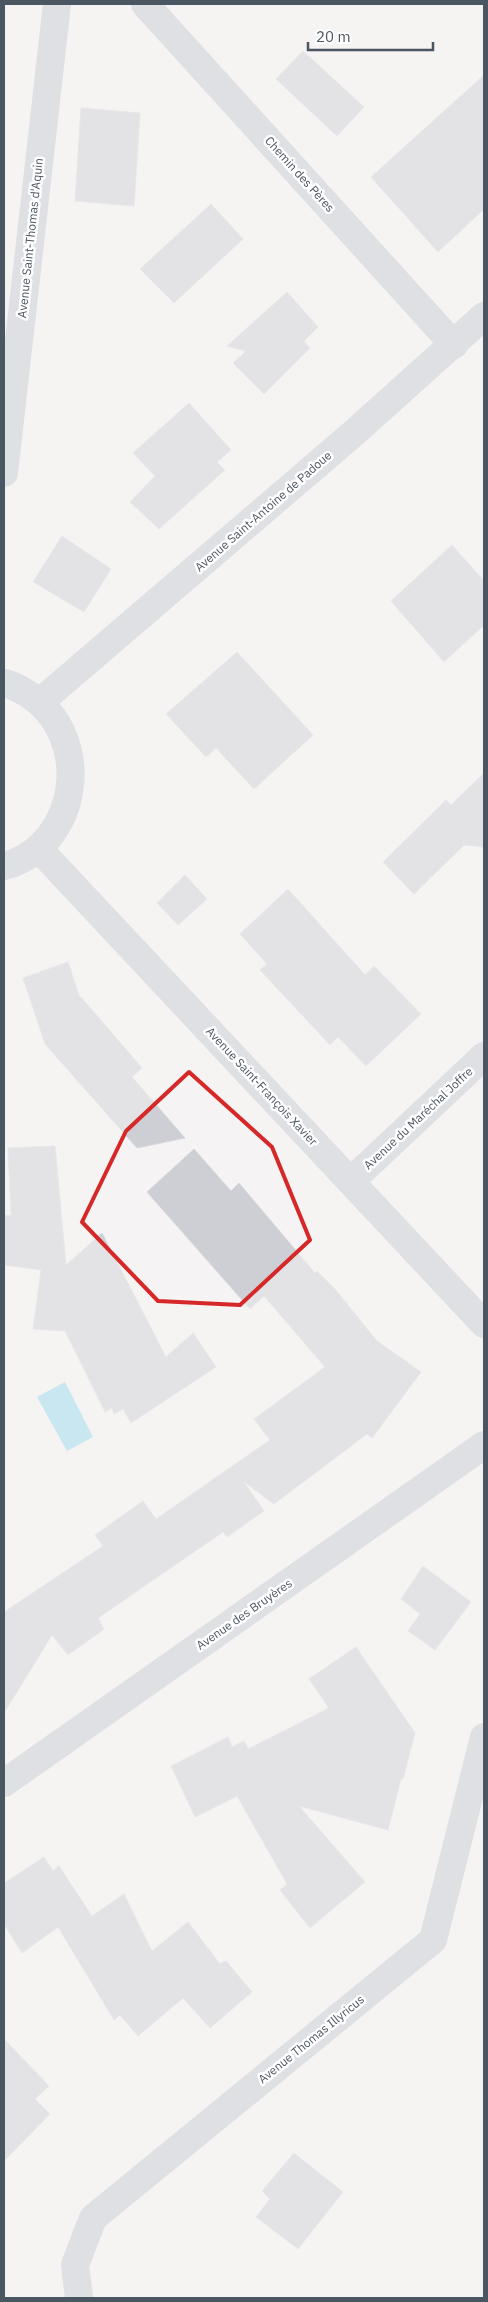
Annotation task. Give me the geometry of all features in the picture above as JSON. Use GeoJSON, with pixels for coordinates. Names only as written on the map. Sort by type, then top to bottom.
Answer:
{"type":"FeatureCollection","features":[{"type":"Feature","properties":{"kind":"street","name":"Avenue Saint-Thomas d'Aquin"},"geometry":{"type":"LineString","coordinates":[[4,473],[57,4]]}},
{"type":"Feature","properties":{"kind":"street","name":"Chemin des Pères"},"geometry":{"type":"LineString","coordinates":[[145,4],[454,345]]}},
{"type":"Feature","properties":{"kind":"street","name":"Avenue Saint-Antoine de Padoue"},"geometry":{"type":"LineString","coordinates":[[40,702],[454,345],[484,316]]}},
{"type":"Feature","properties":{"kind":"street"},"geometry":{"type":"LineString","coordinates":[[4,683],[13,685],[40,702],[60,728],[71,759],[70,792],[59,823],[38,848],[14,863],[4,866]]}},
{"type":"Feature","properties":{"kind":"street","name":"Avenue Saint-François Xavier"},"geometry":{"type":"LineString","coordinates":[[38,848],[484,1324]]}},
{"type":"Feature","properties":{"kind":"street","name":"Avenue du Maréchal Joffre"},"geometry":{"type":"LineString","coordinates":[[351,1181],[484,1056]]}},
{"type":"Feature","properties":{"kind":"street","name":"Avenue des Bruyères"},"geometry":{"type":"LineString","coordinates":[[4,1783],[484,1445]]}},
{"type":"Feature","properties":{"kind":"street","name":"Avenue Thomas Illyricus"},"geometry":{"type":"LineString","coordinates":[[79,2298],[75,2264],[92,2218],[433,1940],[484,1737]]}},
{"type":"Feature","properties":{"kind":"highlighted area"},"geometry":{"type":"Polygon","coordinates":[[[189,1072],[272,1147],[310,1240],[240,1305],[158,1301],[82,1222],[126,1131],[189,1072]]]}},
{"type":"Feature","properties":{"kind":"water"},"geometry":{"type":"Polygon","coordinates":[[[65,1382],[93,1437],[67,1451],[37,1397],[65,1382]]]}},
{"type":"Feature","properties":{"kind":"building"},"geometry":{"type":"Polygon","coordinates":[[[303,51],[364,107],[337,136],[276,79],[303,51]]]}},
{"type":"Feature","properties":{"kind":"building"},"geometry":{"type":"Polygon","coordinates":[[[484,75],[484,209],[438,252],[371,177],[484,75]]]}},
{"type":"Feature","properties":{"kind":"building"},"geometry":{"type":"Polygon","coordinates":[[[81,108],[140,113],[134,206],[75,201],[81,108]]]}},
{"type":"Feature","properties":{"kind":"building"},"geometry":{"type":"Polygon","coordinates":[[[211,204],[243,239],[174,303],[140,269],[211,204]]]}},
{"type":"Feature","properties":{"kind":"building"},"geometry":{"type":"Polygon","coordinates":[[[287,292],[318,327],[304,341],[310,348],[264,394],[233,363],[246,351],[227,346],[287,292]]]}},
{"type":"Feature","properties":{"kind":"building"},"geometry":{"type":"Polygon","coordinates":[[[189,403],[231,450],[217,462],[225,470],[159,529],[130,502],[155,476],[133,453],[189,403]]]}},
{"type":"Feature","properties":{"kind":"building"},"geometry":{"type":"Polygon","coordinates":[[[62,536],[111,569],[84,612],[33,582],[62,536]]]}},
{"type":"Feature","properties":{"kind":"building"},"geometry":{"type":"Polygon","coordinates":[[[452,545],[484,581],[484,625],[444,662],[391,601],[452,545]]]}},
{"type":"Feature","properties":{"kind":"building"},"geometry":{"type":"Polygon","coordinates":[[[237,652],[313,735],[254,789],[216,748],[206,757],[166,714],[237,652]]]}},
{"type":"Feature","properties":{"kind":"building"},"geometry":{"type":"Polygon","coordinates":[[[484,773],[484,847],[464,845],[414,894],[383,862],[446,800],[451,805],[484,773]]]}},
{"type":"Feature","properties":{"kind":"building"},"geometry":{"type":"Polygon","coordinates":[[[185,875],[207,899],[178,925],[157,903],[185,875]]]}},
{"type":"Feature","properties":{"kind":"building"},"geometry":{"type":"Polygon","coordinates":[[[288,889],[365,975],[374,966],[421,1014],[366,1066],[338,1037],[330,1045],[260,970],[267,964],[240,934],[288,889]]]}},
{"type":"Feature","properties":{"kind":"building"},"geometry":{"type":"Polygon","coordinates":[[[68,962],[80,998],[142,1068],[132,1077],[185,1138],[137,1148],[45,1044],[23,978],[68,962]]]}},
{"type":"Feature","properties":{"kind":"building"},"geometry":{"type":"Polygon","coordinates":[[[55,1146],[66,1265],[102,1233],[166,1357],[193,1333],[216,1367],[131,1423],[123,1409],[114,1414],[112,1408],[105,1412],[65,1331],[33,1329],[41,1270],[4,1265],[4,1215],[11,1216],[8,1148],[55,1146]]]}},
{"type":"Feature","properties":{"kind":"building"},"geometry":{"type":"Polygon","coordinates":[[[194,1149],[231,1191],[239,1183],[315,1273],[317,1271],[335,1289],[377,1341],[421,1372],[372,1438],[367,1434],[274,1504],[243,1481],[264,1511],[227,1537],[223,1532],[98,1618],[104,1629],[68,1655],[52,1635],[4,1713],[4,1612],[103,1546],[95,1535],[143,1501],[156,1519],[270,1440],[254,1419],[325,1367],[264,1296],[250,1309],[147,1192],[194,1149]]]}},
{"type":"Feature","properties":{"kind":"building"},"geometry":{"type":"Polygon","coordinates":[[[423,1566],[471,1602],[435,1650],[408,1631],[420,1614],[401,1599],[423,1566]]]}},
{"type":"Feature","properties":{"kind":"building"},"geometry":{"type":"Polygon","coordinates":[[[356,1647],[415,1733],[388,1830],[299,1806],[365,1882],[310,1928],[280,1890],[287,1884],[237,1796],[195,1817],[171,1766],[228,1737],[232,1747],[244,1741],[248,1749],[329,1708],[309,1679],[356,1647]]]}},
{"type":"Feature","properties":{"kind":"building"},"geometry":{"type":"Polygon","coordinates":[[[44,1857],[53,1871],[59,1866],[92,1916],[124,1894],[152,1951],[188,1922],[220,1964],[226,1961],[252,1992],[210,2028],[183,1998],[138,2036],[120,2015],[114,2020],[58,1927],[22,1953],[4,1924],[4,1883],[44,1857]]]}},
{"type":"Feature","properties":{"kind":"building"},"geometry":{"type":"Polygon","coordinates":[[[4,2039],[49,2086],[35,2099],[50,2114],[4,2161],[4,2039]]]}},
{"type":"Feature","properties":{"kind":"building"},"geometry":{"type":"Polygon","coordinates":[[[294,2153],[343,2192],[298,2249],[256,2217],[270,2199],[262,2191],[294,2153]]]}}]}
